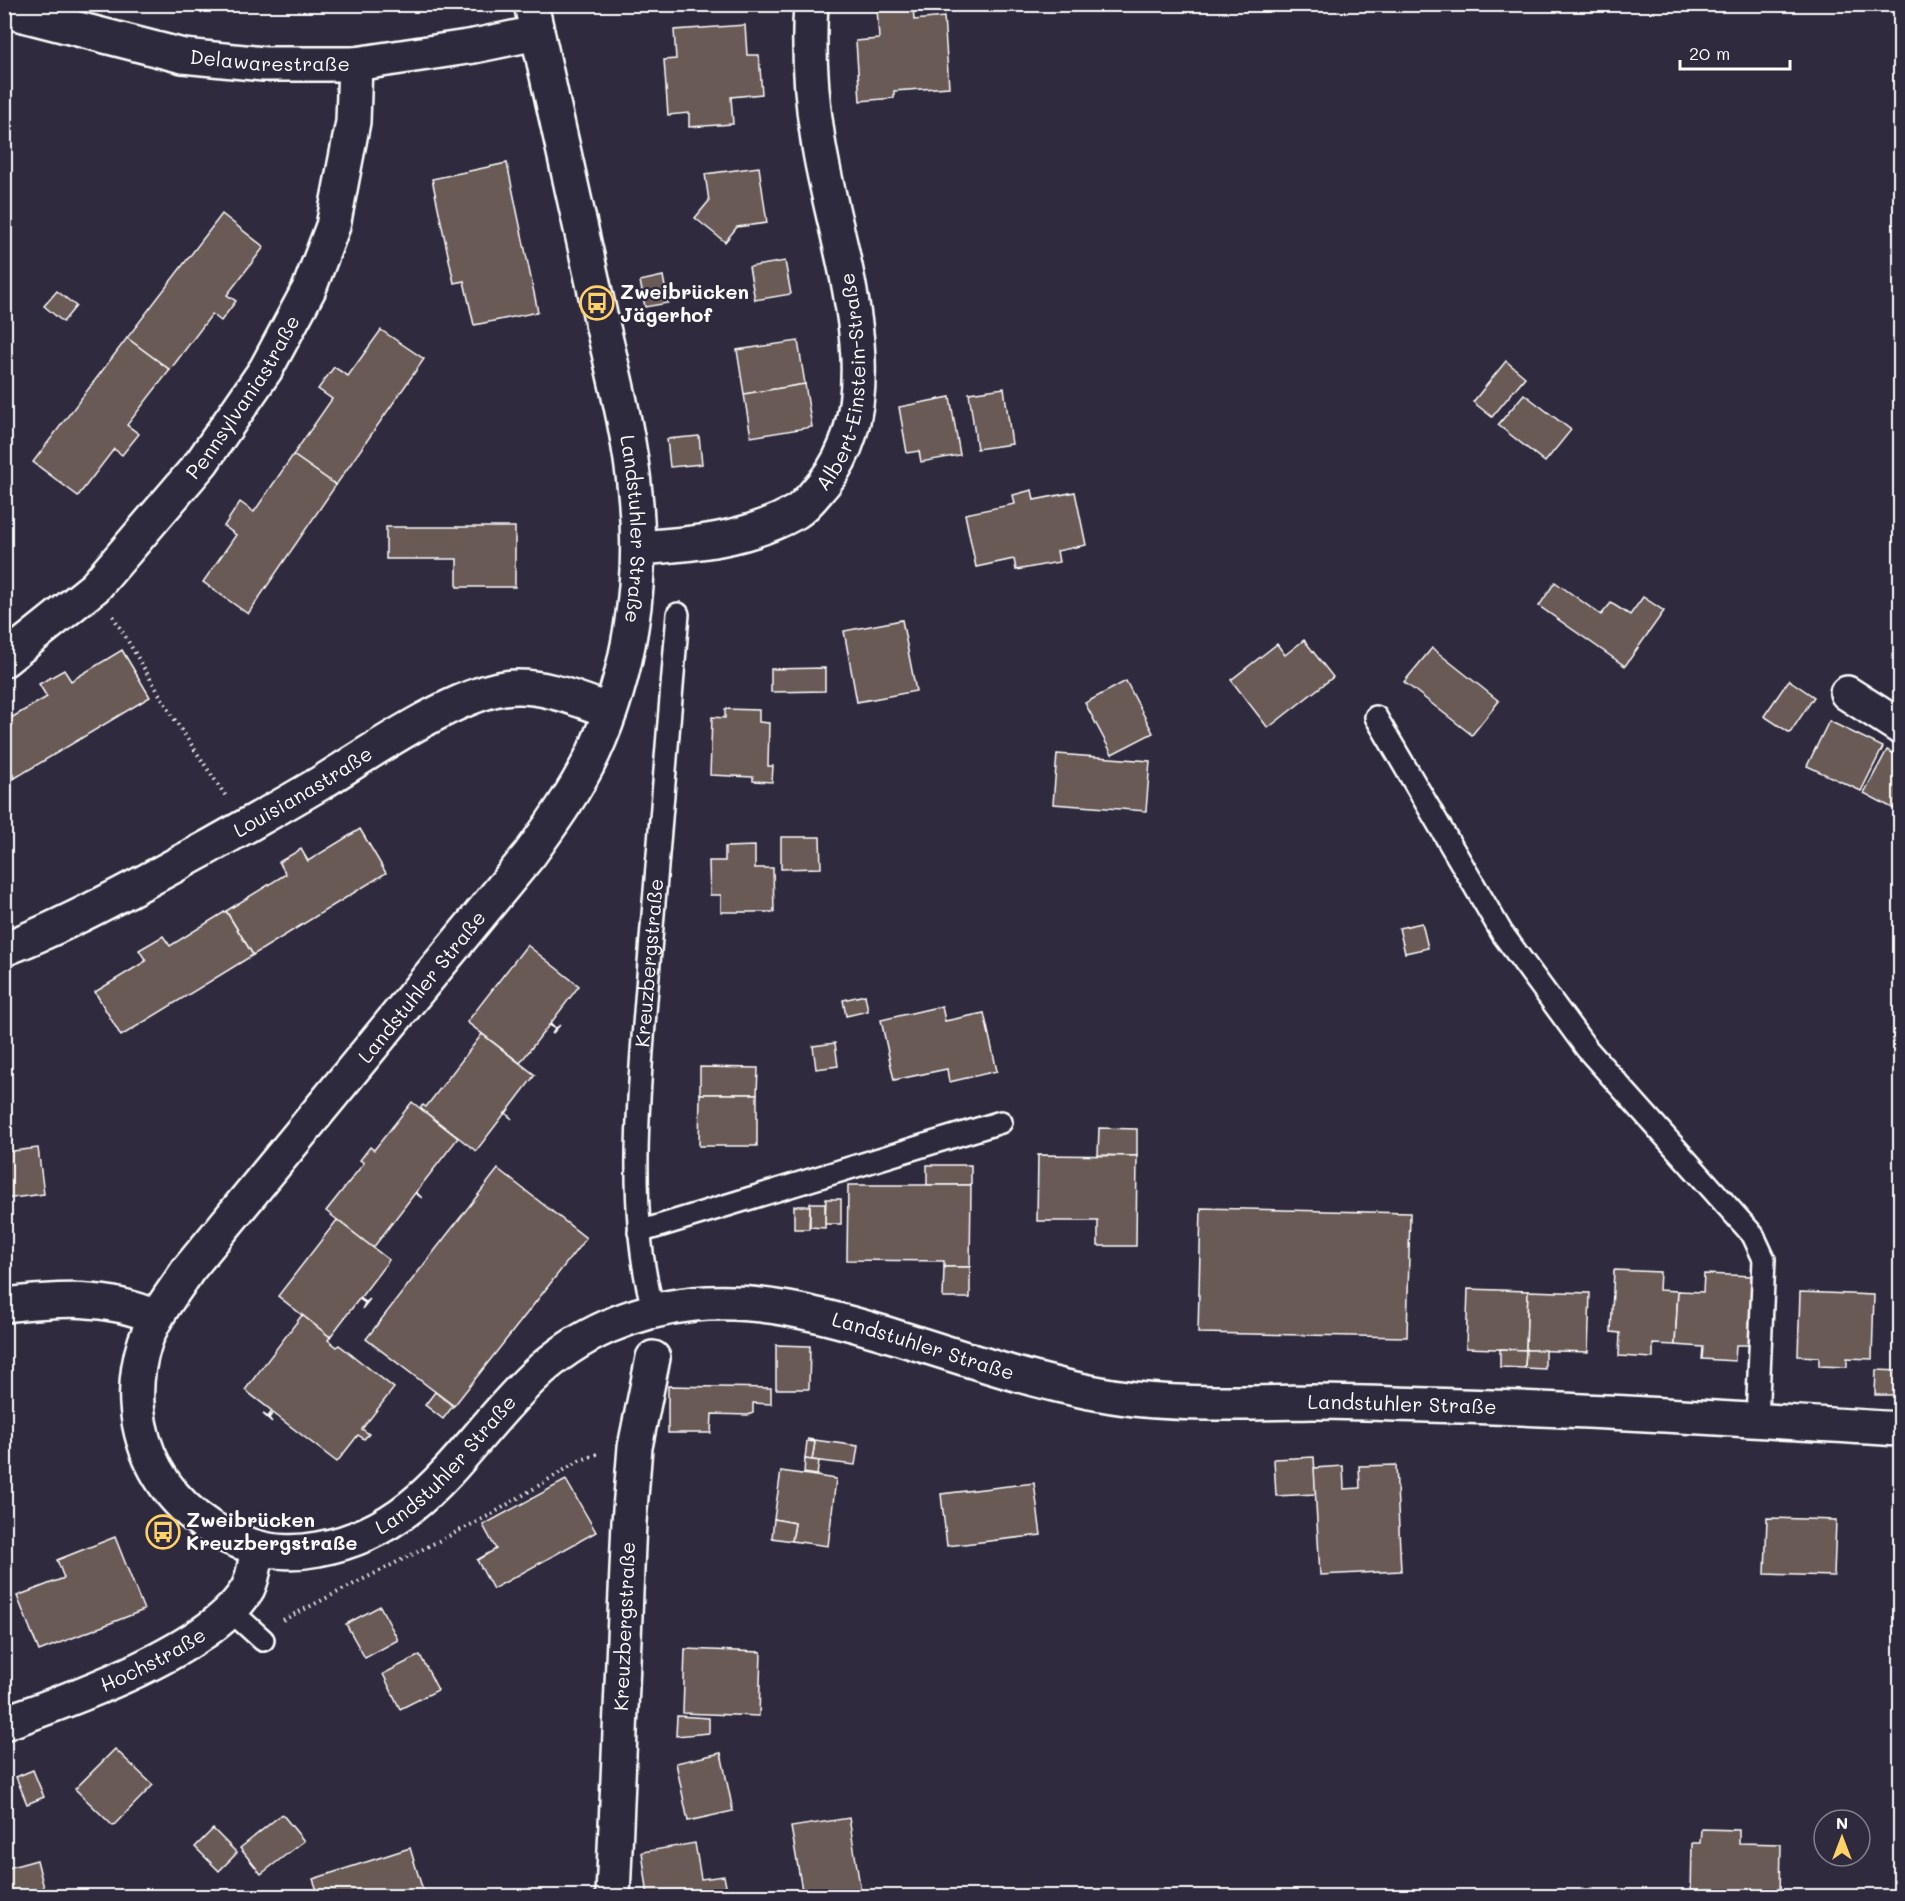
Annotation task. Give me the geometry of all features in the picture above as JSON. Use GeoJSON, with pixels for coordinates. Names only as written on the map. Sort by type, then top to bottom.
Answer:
{"type":"FeatureCollection","features":[{"type":"Feature","properties":{"kind":"street","name":"Albert-Einstein-Straße"},"geometry":{"type":"LineString","coordinates":[[638,548],[710,543],[758,530],[798,510],[833,471],[845,447],[860,378],[857,333],[818,141],[808,52],[811,4]]}},
{"type":"Feature","properties":{"kind":"street","name":"Delawarestraße"},"geometry":{"type":"LineString","coordinates":[[4,10],[183,56],[264,64],[355,64],[474,46],[534,19]]}},
{"type":"Feature","properties":{"kind":"street","name":"Landstuhler Straße"},"geometry":{"type":"LineString","coordinates":[[534,19],[628,443],[636,493],[638,548],[631,626],[610,711],[593,755],[566,803],[530,854],[377,1043],[188,1270],[156,1317],[147,1337],[136,1386],[137,1422],[149,1457],[162,1480],[184,1510],[213,1530],[258,1548],[303,1552],[338,1546],[375,1532],[409,1511],[535,1375],[561,1354],[610,1324],[654,1311],[692,1305],[748,1302],[803,1311],[1082,1392],[1137,1399],[1196,1403],[1333,1402],[1545,1408],[1900,1430]]}},
{"type":"Feature","properties":{"kind":"street","name":"Pennsylvaniastraße"},"geometry":{"type":"LineString","coordinates":[[4,660],[95,587],[202,462],[266,369],[309,289],[333,226],[345,176],[353,122],[355,64]]}},
{"type":"Feature","properties":{"kind":"street","name":"Louisianastraße"},"geometry":{"type":"LineString","coordinates":[[4,949],[92,910],[246,827],[413,727],[477,696],[505,688],[537,689],[565,695],[610,711]]}},
{"type":"Feature","properties":{"kind":"street"},"geometry":{"type":"LineString","coordinates":[[1846,693],[1900,727]]}},
{"type":"Feature","properties":{"kind":"street"},"geometry":{"type":"LineString","coordinates":[[4,1305],[98,1300],[133,1307],[156,1317]]}},
{"type":"Feature","properties":{"kind":"street","name":"Kreuzbergstraße"},"geometry":{"type":"LineString","coordinates":[[613,1896],[629,1522],[635,1447],[653,1358]]}},
{"type":"Feature","properties":{"kind":"street","name":"Hochstraße"},"geometry":{"type":"LineString","coordinates":[[4,1723],[117,1679],[175,1650],[210,1628],[231,1611],[248,1588],[258,1548]]}},
{"type":"Feature","properties":{"kind":"lane","name":"Kreuzbergstraße"},"geometry":{"type":"LineString","coordinates":[[654,1311],[644,1279],[639,1232],[639,1141],[645,1021],[678,614]]}},
{"type":"Feature","properties":{"kind":"lane"},"geometry":{"type":"LineString","coordinates":[[1376,717],[1502,933],[1587,1049],[1753,1235],[1764,1259],[1757,1420]]}},
{"type":"Feature","properties":{"kind":"lane"},"geometry":{"type":"LineString","coordinates":[[639,1232],[1001,1122]]}},
{"type":"Feature","properties":{"kind":"lane"},"geometry":{"type":"LineString","coordinates":[[231,1611],[260,1637]]}},
{"type":"Feature","properties":{"kind":"path"},"geometry":{"type":"LineString","coordinates":[[95,587],[173,717],[246,827]]}},
{"type":"Feature","properties":{"kind":"path"},"geometry":{"type":"LineString","coordinates":[[260,1637],[492,1514],[579,1461],[607,1450],[635,1447]]}},
{"type":"Feature","properties":{"kind":"building"},"geometry":{"type":"Polygon","coordinates":[[[913,5],[914,20],[944,17],[949,87],[894,91],[894,98],[860,101],[856,41],[879,39],[877,8],[913,5]]]}},
{"type":"Feature","properties":{"kind":"building"},"geometry":{"type":"Polygon","coordinates":[[[745,25],[747,55],[759,55],[762,94],[731,97],[733,124],[689,127],[689,113],[668,115],[664,60],[676,59],[674,30],[745,25]]]}},
{"type":"Feature","properties":{"kind":"building"},"geometry":{"type":"Polygon","coordinates":[[[507,163],[538,312],[474,325],[464,281],[454,283],[432,179],[507,163]]]}},
{"type":"Feature","properties":{"kind":"building"},"geometry":{"type":"Polygon","coordinates":[[[759,167],[767,223],[737,227],[725,242],[695,218],[709,201],[705,174],[759,167]]]}},
{"type":"Feature","properties":{"kind":"building"},"geometry":{"type":"Polygon","coordinates":[[[222,214],[264,247],[227,295],[236,301],[221,321],[212,314],[170,370],[127,338],[222,214]]]}},
{"type":"Feature","properties":{"kind":"building"},"geometry":{"type":"Polygon","coordinates":[[[785,261],[791,294],[755,300],[749,267],[785,261]]]}},
{"type":"Feature","properties":{"kind":"building"},"geometry":{"type":"Polygon","coordinates":[[[663,276],[668,303],[645,307],[640,281],[663,276]]]}},
{"type":"Feature","properties":{"kind":"building"},"geometry":{"type":"Polygon","coordinates":[[[57,291],[76,306],[63,322],[44,306],[57,291]]]}},
{"type":"Feature","properties":{"kind":"building"},"geometry":{"type":"Polygon","coordinates":[[[381,330],[424,359],[336,485],[293,455],[332,399],[318,389],[334,367],[348,376],[381,330]]]}},
{"type":"Feature","properties":{"kind":"building"},"geometry":{"type":"Polygon","coordinates":[[[127,338],[170,370],[127,425],[139,434],[122,455],[114,449],[78,496],[33,462],[127,338]]]}},
{"type":"Feature","properties":{"kind":"building"},"geometry":{"type":"Polygon","coordinates":[[[798,341],[805,384],[744,394],[737,350],[798,341]]]}},
{"type":"Feature","properties":{"kind":"building"},"geometry":{"type":"Polygon","coordinates":[[[1506,361],[1525,377],[1492,417],[1473,402],[1506,361]]]}},
{"type":"Feature","properties":{"kind":"building"},"geometry":{"type":"Polygon","coordinates":[[[805,384],[812,427],[751,437],[744,394],[805,384]]]}},
{"type":"Feature","properties":{"kind":"building"},"geometry":{"type":"Polygon","coordinates":[[[1004,388],[1012,444],[977,449],[969,393],[1004,388]]]}},
{"type":"Feature","properties":{"kind":"building"},"geometry":{"type":"Polygon","coordinates":[[[1524,394],[1571,430],[1545,462],[1498,425],[1524,394]]]}},
{"type":"Feature","properties":{"kind":"building"},"geometry":{"type":"Polygon","coordinates":[[[950,397],[960,455],[921,462],[919,451],[907,453],[899,407],[950,397]]]}},
{"type":"Feature","properties":{"kind":"building"},"geometry":{"type":"Polygon","coordinates":[[[699,436],[702,464],[670,467],[667,439],[699,436]]]}},
{"type":"Feature","properties":{"kind":"building"},"geometry":{"type":"Polygon","coordinates":[[[293,455],[336,485],[248,614],[203,582],[236,535],[224,526],[240,502],[254,512],[293,455]]]}},
{"type":"Feature","properties":{"kind":"building"},"geometry":{"type":"Polygon","coordinates":[[[1032,490],[1034,500],[1075,492],[1086,545],[1057,551],[1059,562],[1016,570],[1014,559],[976,567],[965,514],[1015,504],[1013,495],[1032,490]]]}},
{"type":"Feature","properties":{"kind":"building"},"geometry":{"type":"Polygon","coordinates":[[[386,527],[515,527],[515,587],[457,587],[457,559],[386,559],[386,527]]]}},
{"type":"Feature","properties":{"kind":"building"},"geometry":{"type":"Polygon","coordinates":[[[1555,582],[1601,615],[1611,603],[1630,615],[1643,597],[1664,611],[1625,666],[1539,606],[1555,582]]]}},
{"type":"Feature","properties":{"kind":"building"},"geometry":{"type":"Polygon","coordinates":[[[902,620],[916,691],[857,702],[844,631],[902,620]]]}},
{"type":"Feature","properties":{"kind":"building"},"geometry":{"type":"Polygon","coordinates":[[[1304,640],[1333,677],[1268,728],[1231,680],[1277,644],[1285,655],[1304,640]]]}},
{"type":"Feature","properties":{"kind":"building"},"geometry":{"type":"Polygon","coordinates":[[[1432,648],[1499,701],[1472,735],[1404,682],[1432,648]]]}},
{"type":"Feature","properties":{"kind":"building"},"geometry":{"type":"Polygon","coordinates":[[[122,650],[150,697],[15,778],[4,760],[4,722],[47,697],[39,684],[64,670],[71,681],[122,650]]]}},
{"type":"Feature","properties":{"kind":"building"},"geometry":{"type":"Polygon","coordinates":[[[825,668],[825,691],[771,692],[771,669],[825,668]]]}},
{"type":"Feature","properties":{"kind":"building"},"geometry":{"type":"Polygon","coordinates":[[[1789,680],[1814,697],[1790,733],[1764,716],[1789,680]]]}},
{"type":"Feature","properties":{"kind":"building"},"geometry":{"type":"Polygon","coordinates":[[[1126,681],[1153,733],[1112,754],[1085,703],[1126,681]]]}},
{"type":"Feature","properties":{"kind":"building"},"geometry":{"type":"Polygon","coordinates":[[[725,709],[759,710],[759,722],[769,723],[768,766],[773,766],[772,782],[753,781],[753,777],[710,775],[712,717],[725,718],[725,709]]]}},
{"type":"Feature","properties":{"kind":"building"},"geometry":{"type":"Polygon","coordinates":[[[1829,721],[1883,747],[1861,791],[1807,766],[1829,721]]]}},
{"type":"Feature","properties":{"kind":"building"},"geometry":{"type":"Polygon","coordinates":[[[1887,750],[1900,757],[1900,802],[1896,810],[1864,793],[1887,750]]]}},
{"type":"Feature","properties":{"kind":"building"},"geometry":{"type":"Polygon","coordinates":[[[1057,754],[1150,761],[1146,811],[1053,804],[1057,754]]]}},
{"type":"Feature","properties":{"kind":"building"},"geometry":{"type":"Polygon","coordinates":[[[4,760],[15,778],[4,784],[4,760]]]}},
{"type":"Feature","properties":{"kind":"building"},"geometry":{"type":"Polygon","coordinates":[[[360,829],[386,873],[253,955],[226,911],[286,874],[279,862],[301,849],[308,861],[360,829]]]}},
{"type":"Feature","properties":{"kind":"building"},"geometry":{"type":"Polygon","coordinates":[[[781,837],[820,837],[821,868],[781,869],[781,837]]]}},
{"type":"Feature","properties":{"kind":"building"},"geometry":{"type":"Polygon","coordinates":[[[755,846],[755,868],[773,868],[774,912],[721,912],[721,895],[710,895],[709,861],[725,861],[725,847],[755,846]]]}},
{"type":"Feature","properties":{"kind":"building"},"geometry":{"type":"Polygon","coordinates":[[[226,911],[253,955],[121,1036],[95,992],[146,961],[139,950],[163,936],[170,946],[226,911]]]}},
{"type":"Feature","properties":{"kind":"building"},"geometry":{"type":"Polygon","coordinates":[[[1422,923],[1428,948],[1405,953],[1399,928],[1422,923]]]}},
{"type":"Feature","properties":{"kind":"building"},"geometry":{"type":"Polygon","coordinates":[[[527,945],[579,986],[550,1024],[556,1028],[560,1025],[552,1034],[555,1029],[549,1025],[520,1063],[467,1022],[527,945]]]}},
{"type":"Feature","properties":{"kind":"building"},"geometry":{"type":"Polygon","coordinates":[[[865,995],[868,1011],[846,1016],[843,1000],[865,995]]]}},
{"type":"Feature","properties":{"kind":"building"},"geometry":{"type":"Polygon","coordinates":[[[942,1006],[945,1021],[984,1013],[997,1071],[949,1082],[947,1069],[894,1080],[881,1020],[942,1006]]]}},
{"type":"Feature","properties":{"kind":"building"},"geometry":{"type":"Polygon","coordinates":[[[482,1034],[535,1075],[506,1113],[512,1119],[505,1113],[476,1151],[420,1108],[423,1105],[426,1107],[482,1034]]]}},
{"type":"Feature","properties":{"kind":"building"},"geometry":{"type":"Polygon","coordinates":[[[835,1043],[838,1066],[816,1069],[813,1046],[835,1043]]]}},
{"type":"Feature","properties":{"kind":"building"},"geometry":{"type":"Polygon","coordinates":[[[700,1067],[758,1068],[757,1094],[700,1094],[700,1067]]]}},
{"type":"Feature","properties":{"kind":"building"},"geometry":{"type":"Polygon","coordinates":[[[700,1094],[757,1094],[757,1146],[699,1146],[700,1094]]]}},
{"type":"Feature","properties":{"kind":"building"},"geometry":{"type":"Polygon","coordinates":[[[412,1102],[458,1138],[416,1192],[422,1198],[415,1193],[373,1248],[326,1211],[364,1163],[360,1160],[370,1147],[374,1150],[412,1102]]]}},
{"type":"Feature","properties":{"kind":"building"},"geometry":{"type":"Polygon","coordinates":[[[1099,1128],[1137,1129],[1137,1156],[1098,1155],[1099,1128]]]}},
{"type":"Feature","properties":{"kind":"building"},"geometry":{"type":"Polygon","coordinates":[[[38,1148],[44,1194],[4,1199],[4,1152],[38,1148]]]}},
{"type":"Feature","properties":{"kind":"building"},"geometry":{"type":"Polygon","coordinates":[[[1038,1155],[1137,1156],[1136,1246],[1098,1246],[1098,1221],[1037,1221],[1038,1155]]]}},
{"type":"Feature","properties":{"kind":"building"},"geometry":{"type":"Polygon","coordinates":[[[927,1165],[971,1165],[971,1185],[927,1185],[927,1165]]]}},
{"type":"Feature","properties":{"kind":"building"},"geometry":{"type":"Polygon","coordinates":[[[498,1169],[586,1238],[454,1406],[366,1339],[498,1169]]]}},
{"type":"Feature","properties":{"kind":"building"},"geometry":{"type":"Polygon","coordinates":[[[848,1185],[971,1185],[970,1267],[944,1267],[944,1261],[847,1260],[848,1185]]]}},
{"type":"Feature","properties":{"kind":"building"},"geometry":{"type":"Polygon","coordinates":[[[826,1199],[841,1199],[841,1224],[825,1224],[826,1199]]]}},
{"type":"Feature","properties":{"kind":"building"},"geometry":{"type":"Polygon","coordinates":[[[810,1203],[825,1203],[825,1228],[810,1227],[810,1203]]]}},
{"type":"Feature","properties":{"kind":"building"},"geometry":{"type":"Polygon","coordinates":[[[794,1206],[810,1206],[809,1229],[794,1229],[794,1206]]]}},
{"type":"Feature","properties":{"kind":"building"},"geometry":{"type":"Polygon","coordinates":[[[1201,1208],[1410,1213],[1407,1337],[1198,1333],[1201,1208]]]}},
{"type":"Feature","properties":{"kind":"building"},"geometry":{"type":"Polygon","coordinates":[[[337,1220],[389,1260],[360,1298],[366,1302],[370,1299],[362,1309],[365,1303],[359,1299],[330,1337],[278,1296],[337,1220]]]}},
{"type":"Feature","properties":{"kind":"building"},"geometry":{"type":"Polygon","coordinates":[[[944,1267],[970,1267],[970,1298],[943,1298],[944,1267]]]}},
{"type":"Feature","properties":{"kind":"building"},"geometry":{"type":"Polygon","coordinates":[[[1614,1270],[1660,1272],[1659,1290],[1678,1291],[1675,1345],[1653,1344],[1653,1358],[1619,1356],[1620,1333],[1611,1332],[1614,1270]]]}},
{"type":"Feature","properties":{"kind":"building"},"geometry":{"type":"Polygon","coordinates":[[[1704,1274],[1753,1276],[1749,1345],[1736,1345],[1735,1361],[1702,1359],[1703,1347],[1675,1345],[1678,1291],[1703,1292],[1704,1274]]]}},
{"type":"Feature","properties":{"kind":"building"},"geometry":{"type":"Polygon","coordinates":[[[1468,1289],[1528,1291],[1526,1350],[1466,1348],[1468,1289]]]}},
{"type":"Feature","properties":{"kind":"building"},"geometry":{"type":"Polygon","coordinates":[[[1528,1291],[1590,1293],[1588,1352],[1526,1350],[1528,1291]]]}},
{"type":"Feature","properties":{"kind":"building"},"geometry":{"type":"Polygon","coordinates":[[[1800,1292],[1874,1295],[1872,1359],[1847,1358],[1847,1367],[1819,1366],[1819,1357],[1798,1356],[1800,1292]]]}},
{"type":"Feature","properties":{"kind":"building"},"geometry":{"type":"Polygon","coordinates":[[[302,1315],[330,1337],[328,1340],[337,1347],[339,1345],[394,1388],[362,1429],[369,1434],[364,1439],[358,1435],[337,1462],[273,1413],[269,1418],[272,1422],[263,1414],[268,1417],[272,1411],[245,1390],[302,1315]]]}},
{"type":"Feature","properties":{"kind":"building"},"geometry":{"type":"Polygon","coordinates":[[[776,1345],[810,1346],[809,1389],[776,1389],[776,1345]]]}},
{"type":"Feature","properties":{"kind":"building"},"geometry":{"type":"Polygon","coordinates":[[[1500,1349],[1526,1350],[1525,1368],[1500,1367],[1500,1349]]]}},
{"type":"Feature","properties":{"kind":"building"},"geometry":{"type":"Polygon","coordinates":[[[1526,1350],[1545,1350],[1545,1369],[1525,1368],[1526,1350]]]}},
{"type":"Feature","properties":{"kind":"building"},"geometry":{"type":"Polygon","coordinates":[[[1876,1370],[1900,1371],[1900,1395],[1875,1395],[1876,1370]]]}},
{"type":"Feature","properties":{"kind":"building"},"geometry":{"type":"Polygon","coordinates":[[[668,1386],[771,1388],[771,1404],[753,1403],[753,1413],[748,1415],[712,1414],[711,1433],[668,1433],[668,1386]]]}},
{"type":"Feature","properties":{"kind":"building"},"geometry":{"type":"Polygon","coordinates":[[[435,1392],[453,1406],[443,1419],[425,1405],[435,1392]]]}},
{"type":"Feature","properties":{"kind":"building"},"geometry":{"type":"Polygon","coordinates":[[[807,1439],[858,1446],[855,1465],[812,1460],[815,1442],[807,1439]]]}},
{"type":"Feature","properties":{"kind":"building"},"geometry":{"type":"Polygon","coordinates":[[[807,1441],[815,1442],[812,1460],[805,1459],[807,1441]]]}},
{"type":"Feature","properties":{"kind":"building"},"geometry":{"type":"Polygon","coordinates":[[[1314,1457],[1316,1494],[1276,1496],[1274,1459],[1314,1457]]]}},
{"type":"Feature","properties":{"kind":"building"},"geometry":{"type":"Polygon","coordinates":[[[805,1459],[819,1461],[817,1475],[804,1473],[805,1459]]]}},
{"type":"Feature","properties":{"kind":"building"},"geometry":{"type":"Polygon","coordinates":[[[1396,1465],[1401,1571],[1320,1575],[1314,1468],[1343,1466],[1344,1489],[1360,1488],[1359,1466],[1396,1465]]]}},
{"type":"Feature","properties":{"kind":"building"},"geometry":{"type":"Polygon","coordinates":[[[781,1471],[836,1479],[828,1546],[792,1541],[795,1523],[774,1519],[781,1471]]]}},
{"type":"Feature","properties":{"kind":"building"},"geometry":{"type":"Polygon","coordinates":[[[566,1480],[596,1532],[493,1589],[477,1560],[496,1549],[483,1525],[566,1480]]]}},
{"type":"Feature","properties":{"kind":"building"},"geometry":{"type":"Polygon","coordinates":[[[1034,1483],[1041,1535],[947,1546],[941,1494],[1034,1483]]]}},
{"type":"Feature","properties":{"kind":"building"},"geometry":{"type":"Polygon","coordinates":[[[1767,1518],[1836,1520],[1834,1576],[1765,1574],[1767,1518]]]}},
{"type":"Feature","properties":{"kind":"building"},"geometry":{"type":"Polygon","coordinates":[[[774,1519],[795,1523],[792,1541],[772,1538],[774,1519]]]}},
{"type":"Feature","properties":{"kind":"building"},"geometry":{"type":"Polygon","coordinates":[[[115,1537],[144,1610],[39,1651],[17,1596],[64,1578],[57,1560],[115,1537]]]}},
{"type":"Feature","properties":{"kind":"building"},"geometry":{"type":"Polygon","coordinates":[[[380,1606],[398,1640],[365,1658],[346,1624],[380,1606]]]}},
{"type":"Feature","properties":{"kind":"building"},"geometry":{"type":"Polygon","coordinates":[[[685,1649],[761,1652],[759,1716],[683,1713],[685,1649]]]}},
{"type":"Feature","properties":{"kind":"building"},"geometry":{"type":"Polygon","coordinates":[[[420,1655],[438,1690],[400,1709],[383,1674],[420,1655]]]}},
{"type":"Feature","properties":{"kind":"building"},"geometry":{"type":"Polygon","coordinates":[[[677,1716],[709,1718],[709,1733],[676,1736],[677,1716]]]}},
{"type":"Feature","properties":{"kind":"building"},"geometry":{"type":"Polygon","coordinates":[[[115,1749],[153,1785],[113,1826],[75,1789],[115,1749]]]}},
{"type":"Feature","properties":{"kind":"building"},"geometry":{"type":"Polygon","coordinates":[[[721,1753],[733,1811],[688,1821],[676,1763],[721,1753]]]}},
{"type":"Feature","properties":{"kind":"building"},"geometry":{"type":"Polygon","coordinates":[[[33,1770],[44,1797],[27,1804],[16,1777],[33,1770]]]}},
{"type":"Feature","properties":{"kind":"building"},"geometry":{"type":"Polygon","coordinates":[[[282,1814],[304,1841],[261,1874],[240,1848],[282,1814]]]}},
{"type":"Feature","properties":{"kind":"building"},"geometry":{"type":"Polygon","coordinates":[[[849,1818],[861,1892],[834,1896],[803,1896],[791,1827],[849,1818]]]}},
{"type":"Feature","properties":{"kind":"building"},"geometry":{"type":"Polygon","coordinates":[[[213,1829],[237,1853],[219,1871],[195,1847],[213,1829]]]}},
{"type":"Feature","properties":{"kind":"building"},"geometry":{"type":"Polygon","coordinates":[[[1701,1829],[1739,1830],[1739,1843],[1781,1844],[1780,1896],[1691,1896],[1692,1843],[1700,1843],[1701,1829]]]}},
{"type":"Feature","properties":{"kind":"building"},"geometry":{"type":"Polygon","coordinates":[[[695,1843],[701,1879],[724,1876],[728,1896],[648,1896],[642,1852],[695,1843]]]}},
{"type":"Feature","properties":{"kind":"building"},"geometry":{"type":"Polygon","coordinates":[[[410,1848],[424,1894],[416,1896],[319,1896],[313,1879],[410,1848]]]}},
{"type":"Feature","properties":{"kind":"building"},"geometry":{"type":"Polygon","coordinates":[[[37,1860],[46,1896],[4,1896],[4,1869],[37,1860]]]}},
{"type":"Feature","properties":{"kind":"place","name":"Zweibrücken Jägerhof"},"geometry":{"type":"Point","coordinates":[597,303]}},
{"type":"Feature","properties":{"kind":"place","name":"Zweibrücken Kreuzbergstraße"},"geometry":{"type":"Point","coordinates":[163,1532]}}]}
